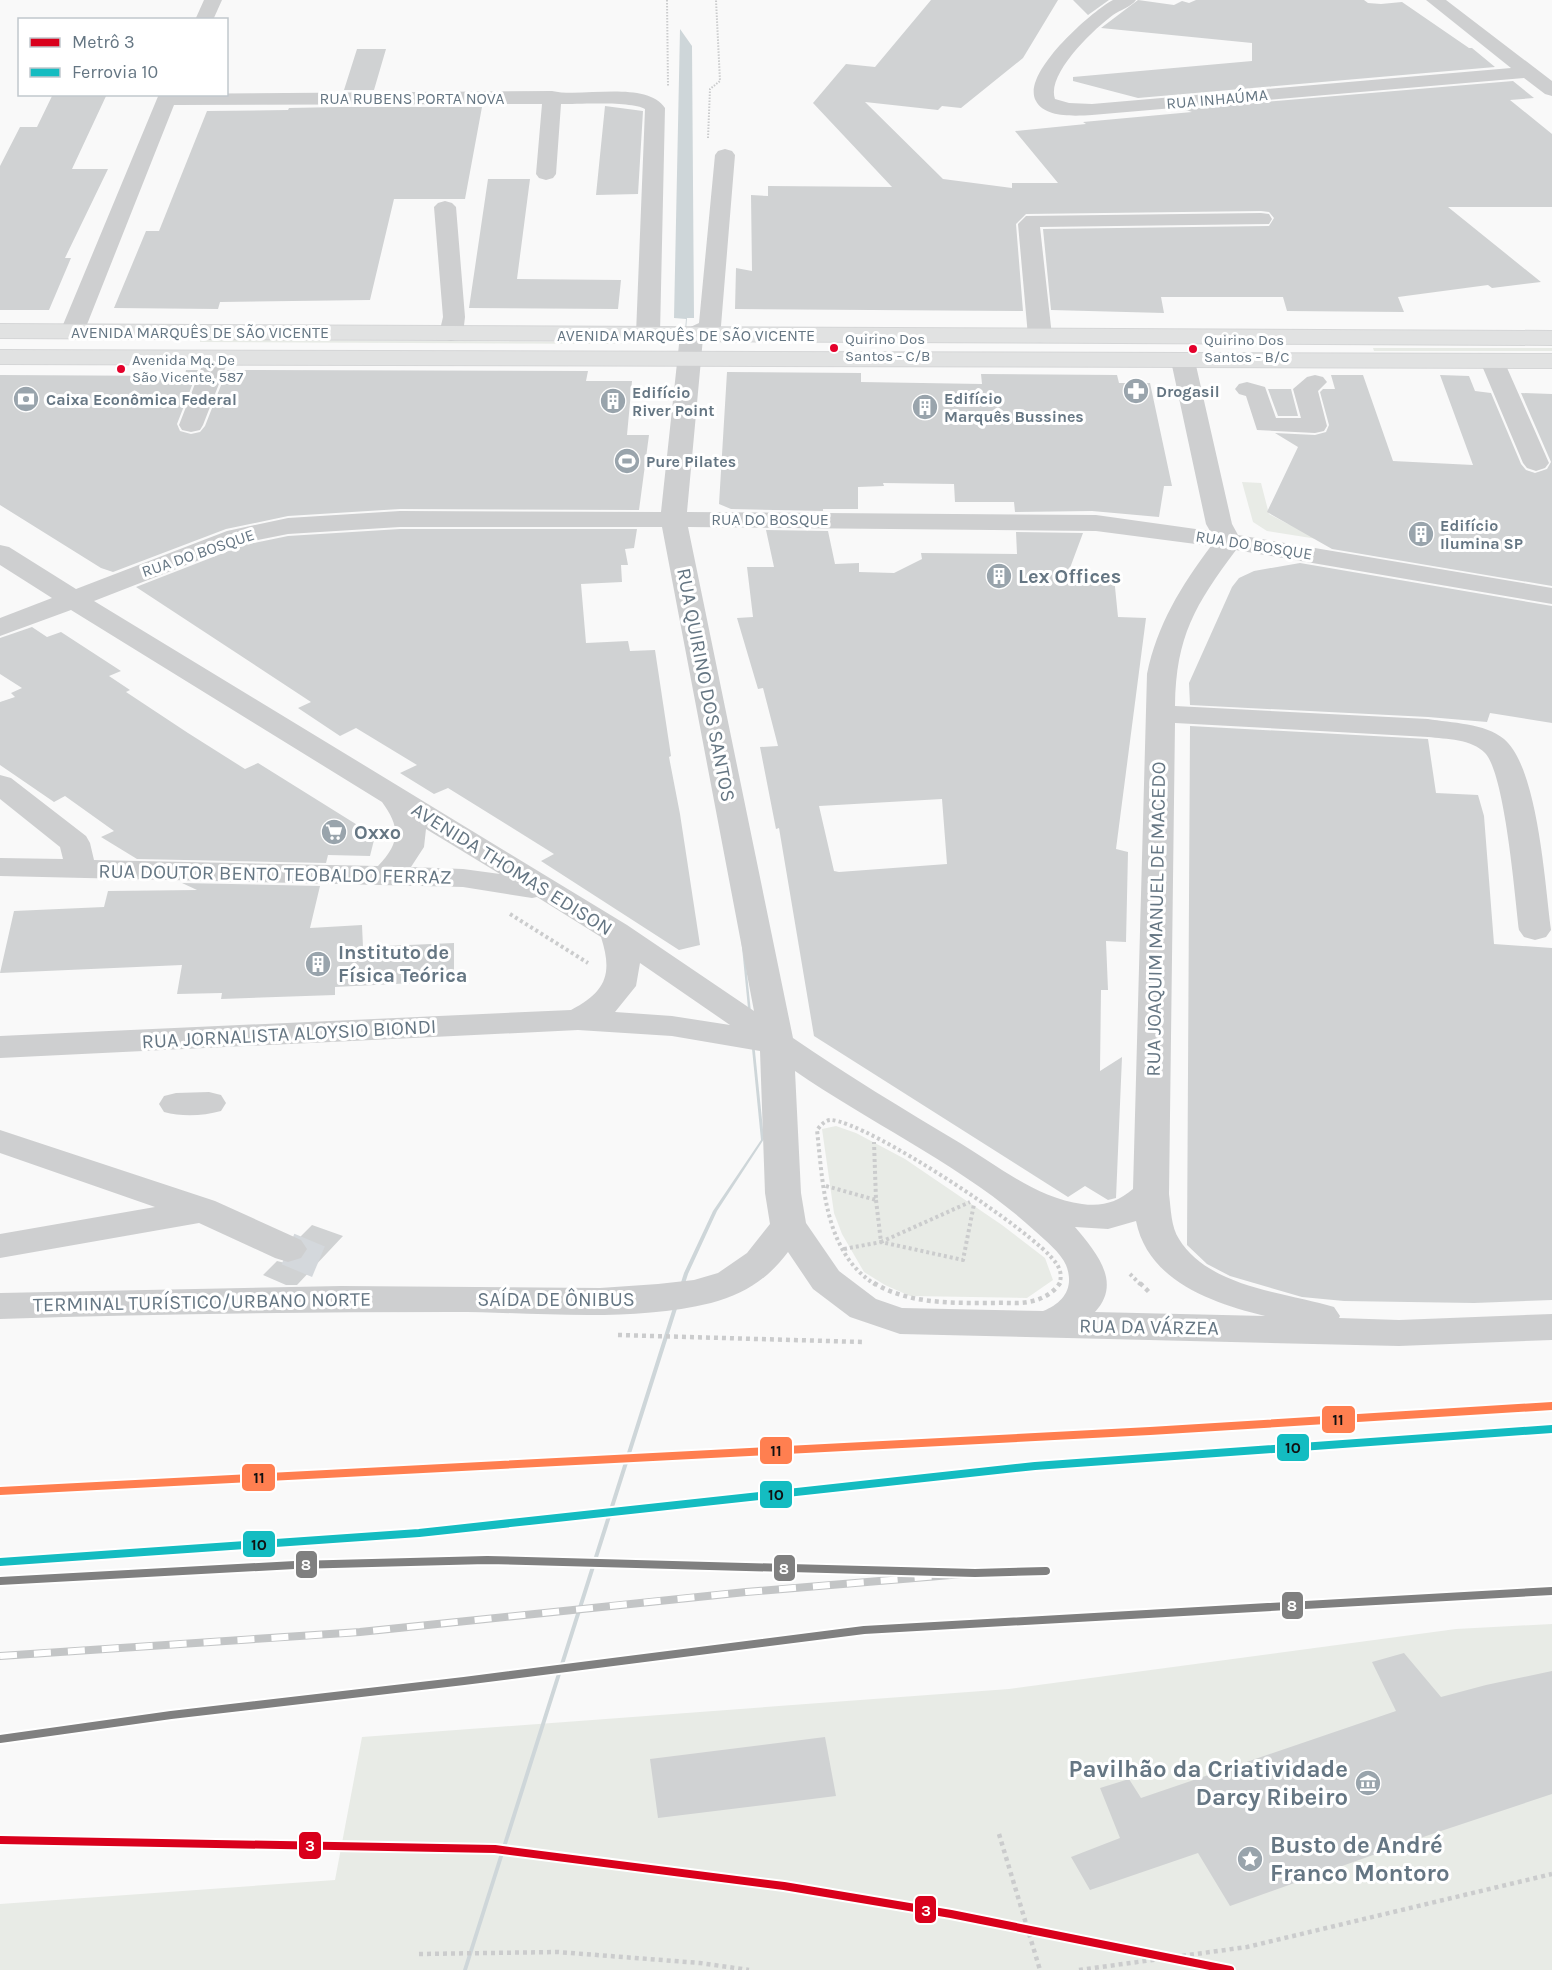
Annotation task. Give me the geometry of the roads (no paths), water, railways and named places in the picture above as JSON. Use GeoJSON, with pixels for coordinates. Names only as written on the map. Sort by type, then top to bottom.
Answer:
{"type":"FeatureCollection","features":[{"type":"Feature","properties":{"kind":"main road","name":"AVENIDA MARQUÊS DE SÃO VICENTE"},"geometry":{"type":"LineString","coordinates":[[0,331],[648,334],[690,347],[1183,361],[1552,361]]}},
{"type":"Feature","properties":{"kind":"main road","name":"AVENIDA MARQUÊS DE SÃO VICENTE"},"geometry":{"type":"LineString","coordinates":[[0,357],[217,358],[1040,336],[1552,338]]}},
{"type":"Feature","properties":{"kind":"street"},"geometry":{"type":"LineString","coordinates":[[205,18],[213,0]]}},
{"type":"Feature","properties":{"kind":"street","name":"RUA INHAÚMA"},"geometry":{"type":"LineString","coordinates":[[1127,0],[1102,14],[1060,58],[1044,87],[1043,96],[1048,104],[1064,109],[1097,109],[1528,72]]}},
{"type":"Feature","properties":{"kind":"street"},"geometry":{"type":"LineString","coordinates":[[1435,0],[1552,90]]}},
{"type":"Feature","properties":{"kind":"street"},"geometry":{"type":"LineString","coordinates":[[72,332],[169,97]]}},
{"type":"Feature","properties":{"kind":"street","name":"RUA RUBENS PORTA NOVA"},"geometry":{"type":"LineString","coordinates":[[169,97],[552,97],[640,100],[650,103],[655,108],[648,334]]}},
{"type":"Feature","properties":{"kind":"street"},"geometry":{"type":"LineString","coordinates":[[546,174],[552,97]]}},
{"type":"Feature","properties":{"kind":"street"},"geometry":{"type":"LineString","coordinates":[[690,347],[710,326],[725,155]]}},
{"type":"Feature","properties":{"kind":"street"},"geometry":{"type":"LineString","coordinates":[[445,207],[454,317],[451,334]]}},
{"type":"Feature","properties":{"kind":"street"},"geometry":{"type":"LineString","coordinates":[[1040,336],[1029,224],[1034,221],[1261,219]]}},
{"type":"Feature","properties":{"kind":"street","name":"RUA QUIRINO DOS SANTOS"},"geometry":{"type":"LineString","coordinates":[[690,347],[673,519],[777,1044],[783,1193],[788,1224]]}},
{"type":"Feature","properties":{"kind":"street"},"geometry":{"type":"LineString","coordinates":[[191,425],[217,358]]}},
{"type":"Feature","properties":{"kind":"street"},"geometry":{"type":"LineString","coordinates":[[1183,361],[1219,524],[1229,541]]}},
{"type":"Feature","properties":{"kind":"street"},"geometry":{"type":"LineString","coordinates":[[1491,361],[1536,463]]}},
{"type":"Feature","properties":{"kind":"street"},"geometry":{"type":"LineString","coordinates":[[1247,389],[1257,392],[1266,425],[1315,426],[1305,389],[1315,382]]}},
{"type":"Feature","properties":{"kind":"street","name":"RUA DO BOSQUE"},"geometry":{"type":"LineString","coordinates":[[0,628],[236,537],[288,526],[400,519],[949,520],[1096,523],[1229,541],[1552,596]]}},
{"type":"Feature","properties":{"kind":"street","name":"RUA JOAQUIM MANUEL DE MACEDO"},"geometry":{"type":"LineString","coordinates":[[1229,541],[1192,590],[1175,621],[1165,648],[1161,674],[1151,1194],[1155,1225],[1162,1244],[1174,1259],[1192,1273],[1245,1298],[1399,1333]]}},
{"type":"Feature","properties":{"kind":"street","name":"AVENIDA THOMAS EDISON"},"geometry":{"type":"LineString","coordinates":[[0,553],[72,600],[616,932],[777,1044],[1018,1195],[1060,1233],[1084,1262],[1087,1283],[1084,1299],[1070,1315],[1043,1326]]}},
{"type":"Feature","properties":{"kind":"street"},"geometry":{"type":"LineString","coordinates":[[1159,714],[1428,728],[1465,734],[1495,746],[1504,758],[1515,792],[1535,930]]}},
{"type":"Feature","properties":{"kind":"street"},"geometry":{"type":"LineString","coordinates":[[0,784],[75,843],[81,870]]}},
{"type":"Feature","properties":{"kind":"street"},"geometry":{"type":"LineString","coordinates":[[387,875],[405,856],[412,840],[408,819],[394,797]]}},
{"type":"Feature","properties":{"kind":"street","name":"RUA DOUTOR BENTO TEOBALDO FERRAZ"},"geometry":{"type":"LineString","coordinates":[[0,867],[464,878],[549,892]]}},
{"type":"Feature","properties":{"kind":"street","name":"RUA JORNALISTA ALOYSIO BIONDI"},"geometry":{"type":"LineString","coordinates":[[578,1020],[599,1011],[612,998],[623,981],[622,947],[616,932]]}},
{"type":"Feature","properties":{"kind":"street","name":"RUA JORNALISTA ALOYSIO BIONDI"},"geometry":{"type":"LineString","coordinates":[[0,1047],[578,1020],[672,1026],[777,1044]]}},
{"type":"Feature","properties":{"kind":"street"},"geometry":{"type":"LineString","coordinates":[[0,1141],[202,1210],[288,1249]]}},
{"type":"Feature","properties":{"kind":"street","name":"AVENIDA THOMAS EDISON"},"geometry":{"type":"LineString","coordinates":[[1018,1195],[1067,1214],[1097,1219],[1132,1209],[1151,1194]]}},
{"type":"Feature","properties":{"kind":"street"},"geometry":{"type":"LineString","coordinates":[[0,1246],[202,1210]]}},
{"type":"Feature","properties":{"kind":"street","name":"SAÍDA DE ÔNIBUS"},"geometry":{"type":"LineString","coordinates":[[404,1299],[601,1302],[686,1294],[721,1287],[751,1272],[774,1247],[788,1224]]}},
{"type":"Feature","properties":{"kind":"street","name":"RUA DA VÁRZEA"},"geometry":{"type":"LineString","coordinates":[[788,1224],[826,1280],[863,1308],[900,1321],[1399,1333],[1552,1327]]}},
{"type":"Feature","properties":{"kind":"street","name":"TERMINAL TURÍSTICO/URBANO NORTE"},"geometry":{"type":"LineString","coordinates":[[0,1306],[404,1299]]}},
{"type":"Feature","properties":{"kind":"tunnel"},"geometry":{"type":"LineString","coordinates":[[288,1249],[319,1262]]}},
{"type":"Feature","properties":{"kind":"railway"},"geometry":{"type":"LineString","coordinates":[[0,1656],[360,1632],[746,1592],[975,1573]]}},
{"type":"Feature","properties":{"kind":"metro line","name":"3"},"geometry":{"type":"LineString","coordinates":[[0,1840],[495,1849],[784,1886],[951,1914],[1230,1970]]}},
{"type":"Feature","properties":{"kind":"rail line","name":"10"},"geometry":{"type":"LineString","coordinates":[[0,1562],[419,1533],[1035,1466],[1552,1429]]}},
{"type":"Feature","properties":{"kind":"place","name":"Quirino Dos Santos - C/B"},"geometry":{"type":"Point","coordinates":[834,348]}},
{"type":"Feature","properties":{"kind":"place","name":"Quirino Dos Santos - B/C"},"geometry":{"type":"Point","coordinates":[1193,349]}},
{"type":"Feature","properties":{"kind":"place","name":"Avenida Mq. De São Vicente, 587"},"geometry":{"type":"Point","coordinates":[121,369]}},
{"type":"Feature","properties":{"kind":"place","name":"Drogasil"},"geometry":{"type":"Point","coordinates":[1136,391]}},
{"type":"Feature","properties":{"kind":"place","name":"Caixa Econômica Federal"},"geometry":{"type":"Point","coordinates":[26,399]}},
{"type":"Feature","properties":{"kind":"place","name":"Edifício River Point"},"geometry":{"type":"Point","coordinates":[613,401]}},
{"type":"Feature","properties":{"kind":"place","name":"Edifício Marquês Bussines"},"geometry":{"type":"Point","coordinates":[925,407]}},
{"type":"Feature","properties":{"kind":"place","name":"Pure Pilates"},"geometry":{"type":"Point","coordinates":[627,461]}},
{"type":"Feature","properties":{"kind":"place","name":"Edifício Ilumina SP"},"geometry":{"type":"Point","coordinates":[1421,534]}},
{"type":"Feature","properties":{"kind":"place","name":"Lex Offices"},"geometry":{"type":"Point","coordinates":[999,576]}},
{"type":"Feature","properties":{"kind":"place","name":"Oxxo"},"geometry":{"type":"Point","coordinates":[334,832]}},
{"type":"Feature","properties":{"kind":"place","name":"Instituto de Física Teórica"},"geometry":{"type":"Point","coordinates":[318,964]}},
{"type":"Feature","properties":{"kind":"place","name":"Pavilhão da Criatividade Darcy Ribeiro"},"geometry":{"type":"Point","coordinates":[1368,1783]}},
{"type":"Feature","properties":{"kind":"place","name":"Busto de André Franco Montoro"},"geometry":{"type":"Point","coordinates":[1250,1859]}}]}
